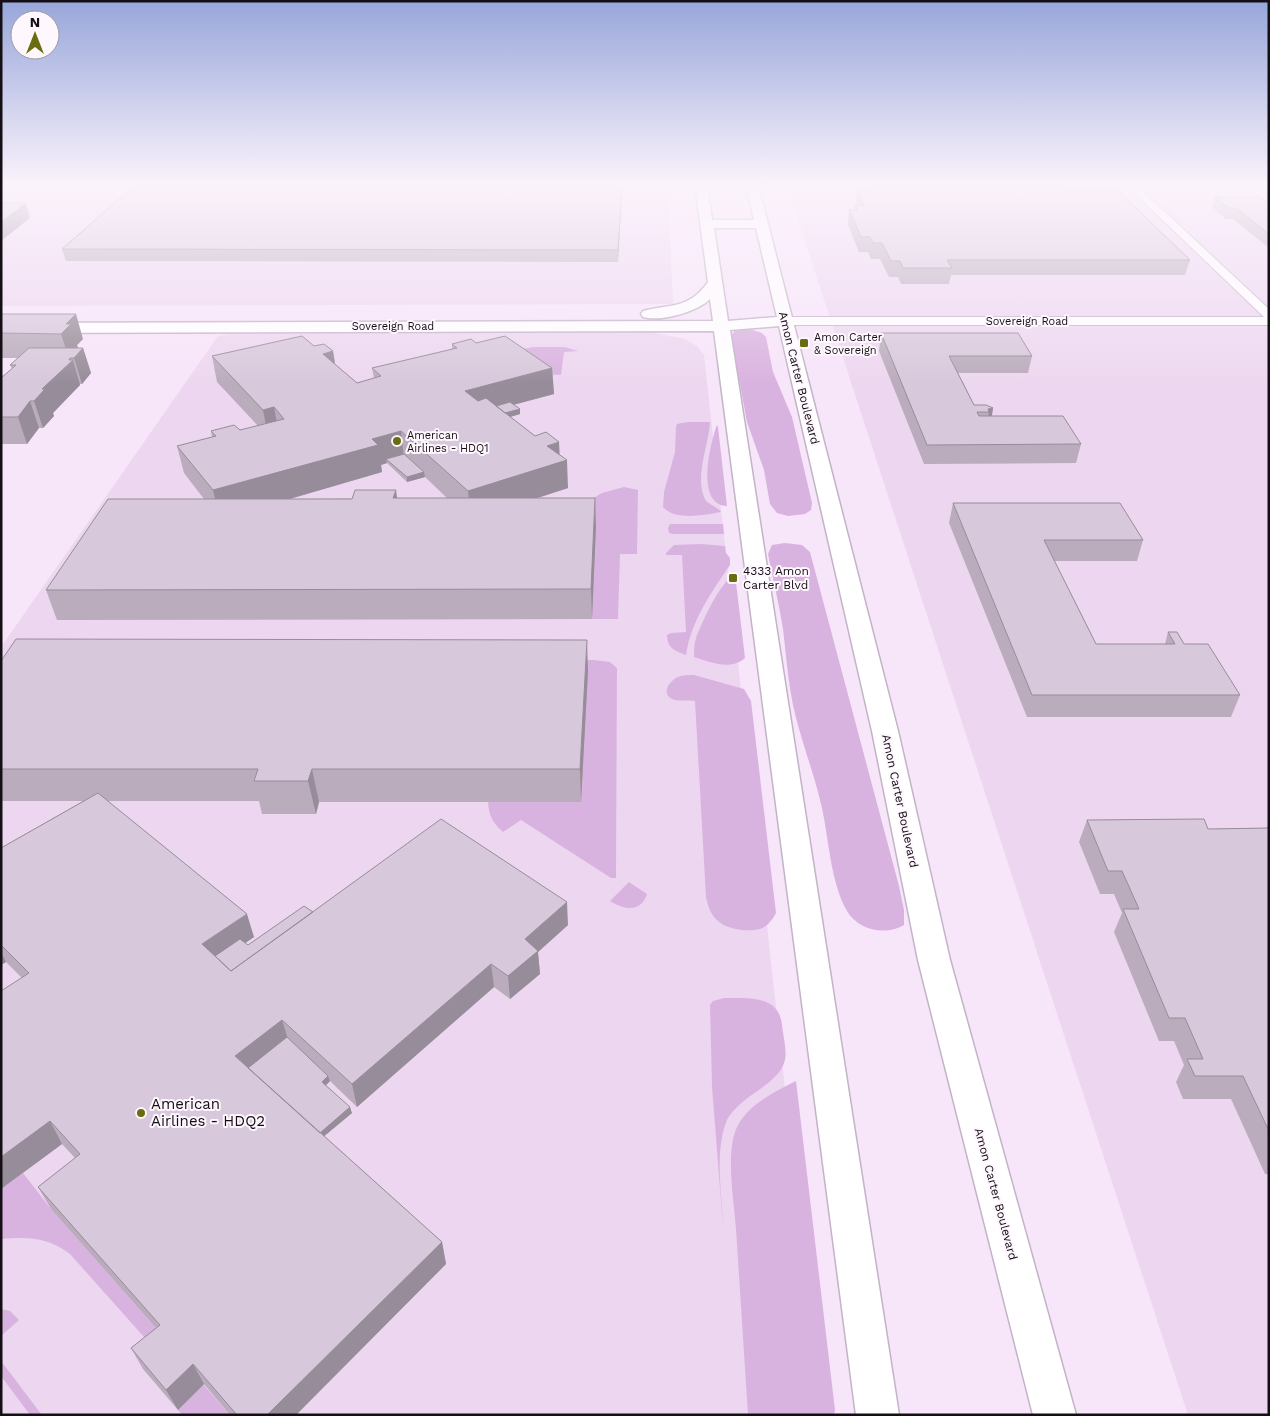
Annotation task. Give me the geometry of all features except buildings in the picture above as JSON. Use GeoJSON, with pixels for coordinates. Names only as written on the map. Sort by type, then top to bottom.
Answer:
{"type":"FeatureCollection","features":[{"type":"Feature","properties":{"kind":"street"},"geometry":{"type":"LineString","coordinates":[[710,251],[720,321],[713,350],[878,1415]]}},
{"type":"Feature","properties":{"kind":"street","name":"Amon Carter Boulevard"},"geometry":{"type":"LineString","coordinates":[[767,251],[885,731],[934,960],[1055,1415]]}},
{"type":"Feature","properties":{"kind":"street"},"geometry":{"type":"LineString","coordinates":[[1200,251],[1269,316]]}},
{"type":"Feature","properties":{"kind":"street"},"geometry":{"type":"LineString","coordinates":[[594,316],[661,313],[686,308],[708,295],[714,284]]}},
{"type":"Feature","properties":{"kind":"street","name":"Sovereign Road"},"geometry":{"type":"LineString","coordinates":[[1,315],[594,316],[720,321],[1269,320]]}},
{"type":"Feature","properties":{"kind":"street","name":"Sovereign Road"},"geometry":{"type":"LineString","coordinates":[[1,328],[664,326],[720,321]]}},
{"type":"Feature","properties":{"kind":"street"},"geometry":{"type":"LineString","coordinates":[[664,326],[713,350]]}},
{"type":"Feature","properties":{"kind":"shaded area"},"geometry":{"type":"Polygon","coordinates":[[[1,251],[671,251],[673,304],[1,306],[1,251]]]}},
{"type":"Feature","properties":{"kind":"shaded area"},"geometry":{"type":"Polygon","coordinates":[[[808,251],[1269,251],[1269,1415],[1188,1415],[808,251]]]}},
{"type":"Feature","properties":{"kind":"shaded area"},"geometry":{"type":"Polygon","coordinates":[[[750,329],[762,333],[766,337],[773,372],[792,417],[812,503],[811,510],[805,514],[788,516],[777,513],[770,504],[764,470],[747,422],[731,335],[735,331],[750,329]]]}},
{"type":"Feature","properties":{"kind":"shaded area"},"geometry":{"type":"Polygon","coordinates":[[[649,332],[685,339],[697,346],[704,355],[821,1415],[1,1415],[1,647],[218,336],[232,334],[649,332]]]}},
{"type":"Feature","properties":{"kind":"shaded area"},"geometry":{"type":"Polygon","coordinates":[[[565,347],[578,351],[564,352],[561,375],[543,374],[522,349],[565,347]]]}},
{"type":"Feature","properties":{"kind":"shaded area"},"geometry":{"type":"Polygon","coordinates":[[[710,422],[702,469],[702,488],[705,500],[721,512],[682,516],[663,507],[664,492],[675,452],[676,427],[677,424],[710,422]]]}},
{"type":"Feature","properties":{"kind":"shaded area"},"geometry":{"type":"Polygon","coordinates":[[[717,425],[727,506],[717,503],[711,496],[708,485],[707,472],[717,425]]]}},
{"type":"Feature","properties":{"kind":"shaded area"},"geometry":{"type":"Polygon","coordinates":[[[624,487],[638,490],[637,554],[620,554],[618,619],[592,619],[588,501],[602,493],[624,487]]]}},
{"type":"Feature","properties":{"kind":"shaded area"},"geometry":{"type":"Polygon","coordinates":[[[670,524],[723,524],[724,534],[673,534],[669,533],[668,528],[670,524]]]}},
{"type":"Feature","properties":{"kind":"shaded area"},"geometry":{"type":"Polygon","coordinates":[[[785,543],[802,545],[810,552],[899,886],[904,910],[904,925],[897,928],[889,930],[872,929],[865,927],[852,918],[841,899],[833,873],[821,804],[793,705],[783,629],[768,554],[772,545],[785,543]]]}},
{"type":"Feature","properties":{"kind":"shaded area"},"geometry":{"type":"Polygon","coordinates":[[[701,544],[725,546],[726,553],[730,558],[730,565],[697,619],[686,655],[672,648],[667,639],[667,635],[671,633],[686,632],[682,555],[666,555],[666,553],[674,545],[701,544]]]}},
{"type":"Feature","properties":{"kind":"shaded area"},"geometry":{"type":"Polygon","coordinates":[[[735,574],[745,658],[739,662],[726,665],[694,657],[696,638],[707,613],[723,585],[735,574]]]}},
{"type":"Feature","properties":{"kind":"shaded area"},"geometry":{"type":"Polygon","coordinates":[[[478,660],[594,660],[610,662],[617,668],[616,878],[611,878],[521,820],[503,832],[494,822],[490,815],[488,802],[581,801],[478,660]]]}},
{"type":"Feature","properties":{"kind":"shaded area"},"geometry":{"type":"Polygon","coordinates":[[[694,675],[744,689],[751,701],[776,913],[770,923],[760,929],[738,930],[722,924],[712,913],[707,901],[695,701],[675,700],[670,698],[667,692],[667,688],[674,679],[694,675]]]}},
{"type":"Feature","properties":{"kind":"shaded area"},"geometry":{"type":"Polygon","coordinates":[[[629,882],[647,894],[641,904],[636,907],[626,908],[610,901],[629,882]]]}},
{"type":"Feature","properties":{"kind":"shaded area"},"geometry":{"type":"Polygon","coordinates":[[[724,998],[761,1000],[775,1008],[780,1015],[786,1054],[784,1063],[777,1074],[740,1104],[727,1120],[723,1132],[720,1159],[723,1226],[712,1087],[710,1005],[713,1001],[724,998]]]}},
{"type":"Feature","properties":{"kind":"shaded area"},"geometry":{"type":"Polygon","coordinates":[[[796,1081],[835,1410],[834,1415],[748,1415],[731,1177],[733,1138],[742,1119],[755,1105],[796,1081]]]}},
{"type":"Feature","properties":{"kind":"shaded area"},"geometry":{"type":"Polygon","coordinates":[[[23,1173],[51,1209],[172,1346],[160,1355],[70,1254],[61,1248],[37,1239],[1,1239],[1,1189],[23,1173]]]}},
{"type":"Feature","properties":{"kind":"shaded area"},"geometry":{"type":"Polygon","coordinates":[[[1,1309],[10,1311],[19,1320],[1,1336],[1,1309]]]}},
{"type":"Feature","properties":{"kind":"shaded area"},"geometry":{"type":"Polygon","coordinates":[[[1,1361],[42,1415],[30,1415],[1,1376],[1,1361]]]}},
{"type":"Feature","properties":{"kind":"shaded area"},"geometry":{"type":"Polygon","coordinates":[[[203,1384],[230,1415],[182,1415],[178,1410],[203,1384]]]}},
{"type":"Feature","properties":{"kind":"place","name":"Amon Carter & Sovereign"},"geometry":{"type":"Point","coordinates":[804,343]}},
{"type":"Feature","properties":{"kind":"place","name":"American Airlines - HDQ1"},"geometry":{"type":"Point","coordinates":[397,441]}},
{"type":"Feature","properties":{"kind":"place","name":"4333 Amon Carter Blvd"},"geometry":{"type":"Point","coordinates":[733,578]}},
{"type":"Feature","properties":{"kind":"place","name":"American Airlines - HDQ2"},"geometry":{"type":"Point","coordinates":[141,1113]}}]}
